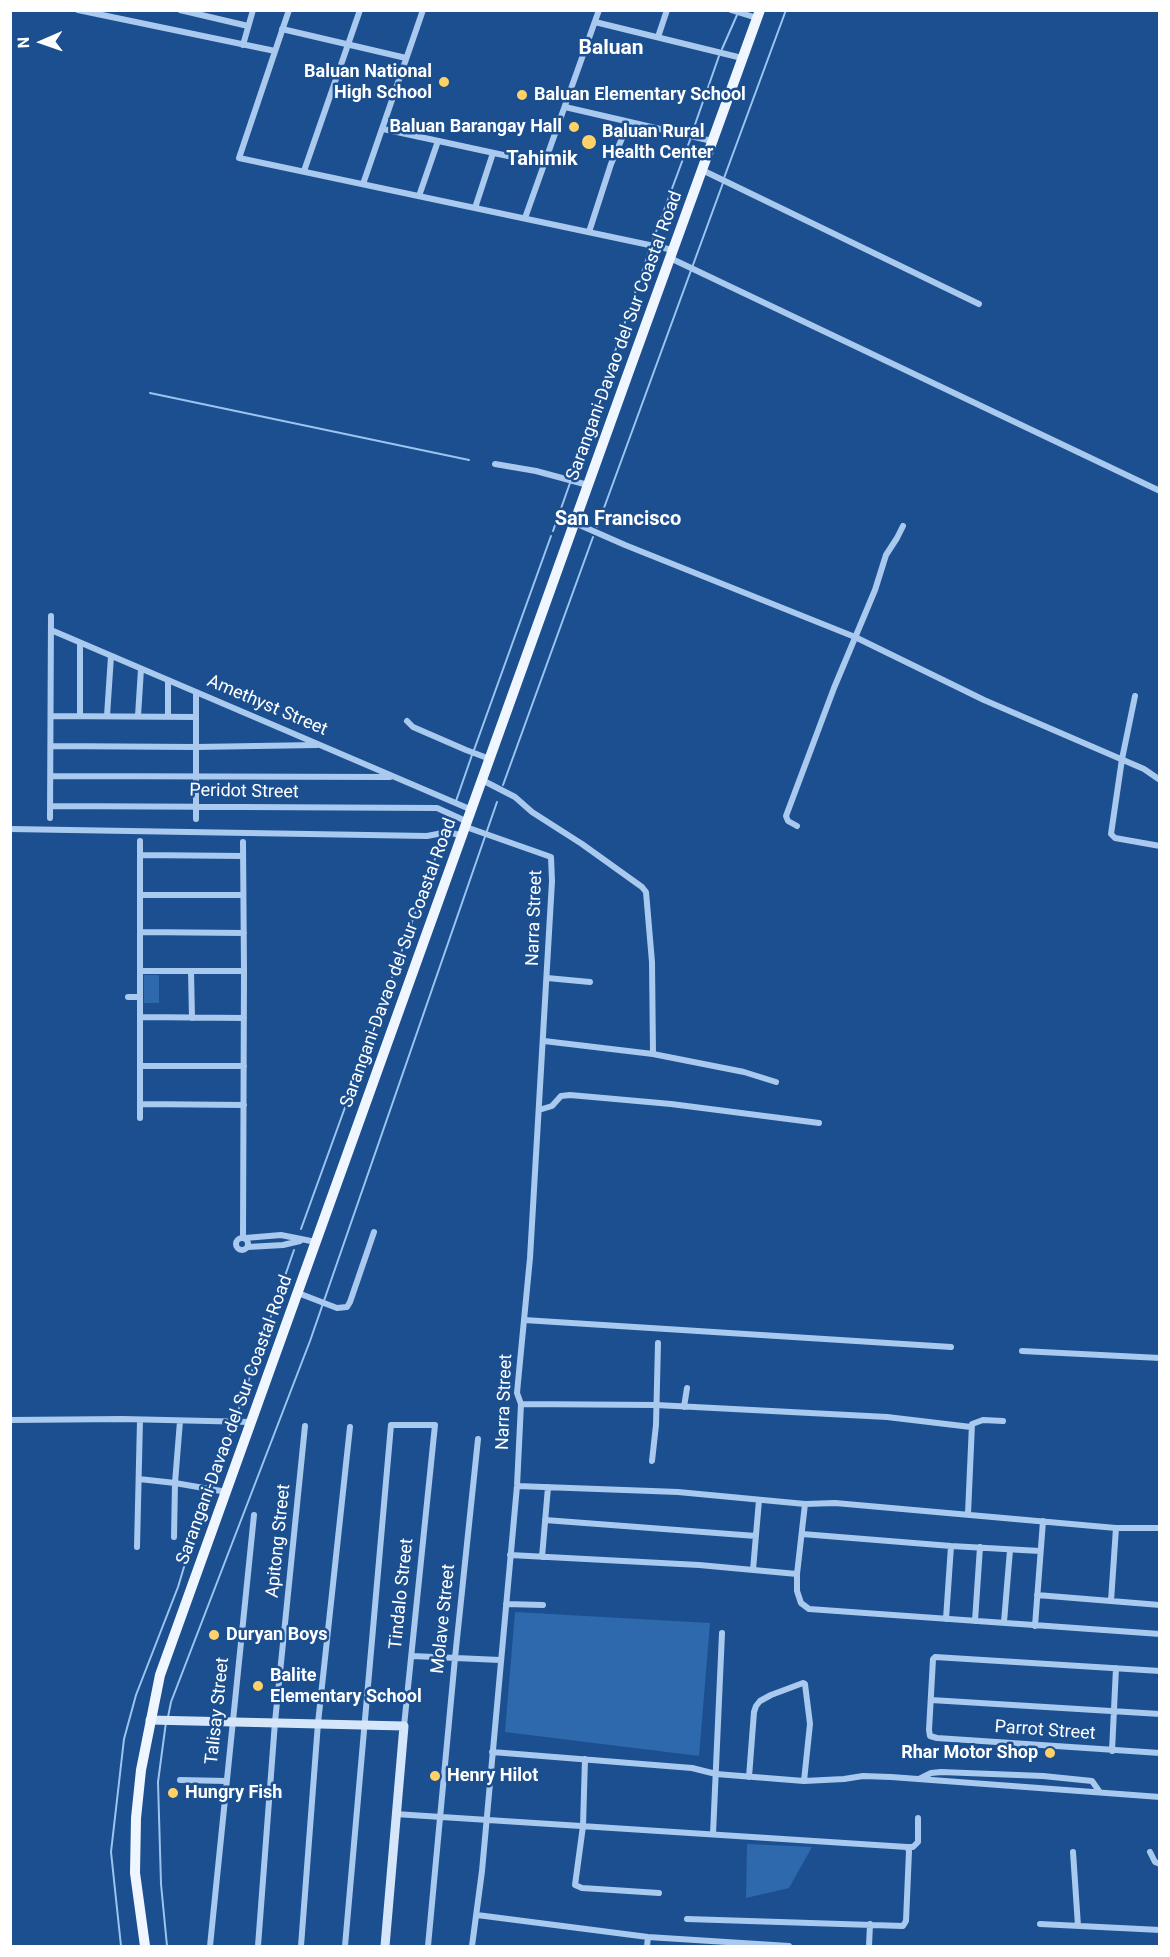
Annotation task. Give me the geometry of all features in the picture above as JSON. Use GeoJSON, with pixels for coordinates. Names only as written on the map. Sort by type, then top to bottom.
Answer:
{"type":"FeatureCollection","features":[{"type":"Feature","properties":{"kind":"main road","name":"Sarangani-Davao del Sur Coastal Road"},"geometry":{"type":"LineString","coordinates":[[144,1944],[135,1872],[135,1846],[141,1770],[150,1720],[166,1659],[759,14]]}},
{"type":"Feature","properties":{"kind":"street"},"geometry":{"type":"LineString","coordinates":[[78,10],[275,51]]}},
{"type":"Feature","properties":{"kind":"street"},"geometry":{"type":"LineString","coordinates":[[180,10],[248,26]]}},
{"type":"Feature","properties":{"kind":"street"},"geometry":{"type":"LineString","coordinates":[[243,45],[253,10]]}},
{"type":"Feature","properties":{"kind":"street"},"geometry":{"type":"LineString","coordinates":[[289,10],[239,158],[589,232],[672,254],[1160,491]]}},
{"type":"Feature","properties":{"kind":"street"},"geometry":{"type":"LineString","coordinates":[[304,171],[360,10]]}},
{"type":"Feature","properties":{"kind":"street"},"geometry":{"type":"LineString","coordinates":[[363,184],[423,10]]}},
{"type":"Feature","properties":{"kind":"street"},"geometry":{"type":"LineString","coordinates":[[525,218],[599,10]]}},
{"type":"Feature","properties":{"kind":"street"},"geometry":{"type":"LineString","coordinates":[[658,38],[667,10]]}},
{"type":"Feature","properties":{"kind":"street"},"geometry":{"type":"LineString","coordinates":[[731,10],[759,14]]}},
{"type":"Feature","properties":{"kind":"street"},"geometry":{"type":"LineString","coordinates":[[595,22],[742,58]]}},
{"type":"Feature","properties":{"kind":"street"},"geometry":{"type":"LineString","coordinates":[[282,29],[406,58]]}},
{"type":"Feature","properties":{"kind":"street"},"geometry":{"type":"LineString","coordinates":[[565,106],[712,141]]}},
{"type":"Feature","properties":{"kind":"street"},"geometry":{"type":"LineString","coordinates":[[589,232],[611,164],[629,122]]}},
{"type":"Feature","properties":{"kind":"street"},"geometry":{"type":"LineString","coordinates":[[383,129],[545,164]]}},
{"type":"Feature","properties":{"kind":"street"},"geometry":{"type":"LineString","coordinates":[[418,196],[438,141]]}},
{"type":"Feature","properties":{"kind":"street"},"geometry":{"type":"LineString","coordinates":[[475,208],[493,153]]}},
{"type":"Feature","properties":{"kind":"street"},"geometry":{"type":"LineString","coordinates":[[702,170],[979,304]]}},
{"type":"Feature","properties":{"kind":"street"},"geometry":{"type":"LineString","coordinates":[[495,464],[536,471],[589,485]]}},
{"type":"Feature","properties":{"kind":"street"},"geometry":{"type":"LineString","coordinates":[[575,523],[855,637],[984,700],[1144,769],[1160,780]]}},
{"type":"Feature","properties":{"kind":"street"},"geometry":{"type":"LineString","coordinates":[[797,826],[788,822],[786,816],[834,688],[875,590],[886,555],[903,526]]}},
{"type":"Feature","properties":{"kind":"street"},"geometry":{"type":"LineString","coordinates":[[50,818],[51,616]]}},
{"type":"Feature","properties":{"kind":"street","name":"Amethyst Street"},"geometry":{"type":"LineString","coordinates":[[51,630],[472,810]]}},
{"type":"Feature","properties":{"kind":"street"},"geometry":{"type":"LineString","coordinates":[[80,643],[80,716]]}},
{"type":"Feature","properties":{"kind":"street"},"geometry":{"type":"LineString","coordinates":[[107,716],[111,656]]}},
{"type":"Feature","properties":{"kind":"street"},"geometry":{"type":"LineString","coordinates":[[138,716],[141,669]]}},
{"type":"Feature","properties":{"kind":"street"},"geometry":{"type":"LineString","coordinates":[[168,680],[168,717]]}},
{"type":"Feature","properties":{"kind":"street"},"geometry":{"type":"LineString","coordinates":[[196,692],[196,819]]}},
{"type":"Feature","properties":{"kind":"street"},"geometry":{"type":"LineString","coordinates":[[1135,696],[1122,759],[1112,834],[1115,838],[1160,846]]}},
{"type":"Feature","properties":{"kind":"street"},"geometry":{"type":"LineString","coordinates":[[51,716],[196,717]]}},
{"type":"Feature","properties":{"kind":"street"},"geometry":{"type":"LineString","coordinates":[[407,721],[412,727],[490,759]]}},
{"type":"Feature","properties":{"kind":"street"},"geometry":{"type":"LineString","coordinates":[[51,746],[320,745]]}},
{"type":"Feature","properties":{"kind":"street"},"geometry":{"type":"LineString","coordinates":[[51,776],[393,777]]}},
{"type":"Feature","properties":{"kind":"street"},"geometry":{"type":"LineString","coordinates":[[482,780],[515,797],[532,812],[590,850],[646,892],[652,962],[653,1054]]}},
{"type":"Feature","properties":{"kind":"street"},"geometry":{"type":"LineString","coordinates":[[441,797],[437,808],[465,828]]}},
{"type":"Feature","properties":{"kind":"street","name":"Peridot Street"},"geometry":{"type":"LineString","coordinates":[[50,806],[437,808]]}},
{"type":"Feature","properties":{"kind":"street"},"geometry":{"type":"LineString","coordinates":[[10,829],[427,836],[465,828]]}},
{"type":"Feature","properties":{"kind":"street","name":"Narra Street"},"geometry":{"type":"LineString","coordinates":[[465,828],[552,857],[548,978],[530,1258],[517,1393],[521,1404],[517,1486],[487,1820],[477,1915],[471,1947]]}},
{"type":"Feature","properties":{"kind":"street"},"geometry":{"type":"LineString","coordinates":[[140,841],[140,1118]]}},
{"type":"Feature","properties":{"kind":"street"},"geometry":{"type":"LineString","coordinates":[[243,842],[244,1238],[248,1242],[245,1251]]}},
{"type":"Feature","properties":{"kind":"street"},"geometry":{"type":"LineString","coordinates":[[140,855],[243,856]]}},
{"type":"Feature","properties":{"kind":"street"},"geometry":{"type":"LineString","coordinates":[[140,895],[243,895]]}},
{"type":"Feature","properties":{"kind":"street"},"geometry":{"type":"LineString","coordinates":[[140,932],[244,933]]}},
{"type":"Feature","properties":{"kind":"street"},"geometry":{"type":"LineString","coordinates":[[140,971],[244,971]]}},
{"type":"Feature","properties":{"kind":"street"},"geometry":{"type":"LineString","coordinates":[[191,971],[192,1018]]}},
{"type":"Feature","properties":{"kind":"street"},"geometry":{"type":"LineString","coordinates":[[548,978],[590,982]]}},
{"type":"Feature","properties":{"kind":"street"},"geometry":{"type":"LineString","coordinates":[[128,997],[140,997]]}},
{"type":"Feature","properties":{"kind":"street"},"geometry":{"type":"LineString","coordinates":[[140,1017],[244,1018]]}},
{"type":"Feature","properties":{"kind":"street"},"geometry":{"type":"LineString","coordinates":[[544,1041],[653,1054],[744,1072],[776,1082]]}},
{"type":"Feature","properties":{"kind":"street"},"geometry":{"type":"LineString","coordinates":[[140,1066],[244,1066]]}},
{"type":"Feature","properties":{"kind":"street"},"geometry":{"type":"LineString","coordinates":[[539,1110],[552,1106],[561,1096],[570,1095],[671,1104],[819,1123]]}},
{"type":"Feature","properties":{"kind":"street"},"geometry":{"type":"LineString","coordinates":[[140,1104],[244,1105]]}},
{"type":"Feature","properties":{"kind":"street"},"geometry":{"type":"LineString","coordinates":[[298,1293],[341,1308],[349,1305],[374,1232]]}},
{"type":"Feature","properties":{"kind":"street"},"geometry":{"type":"LineString","coordinates":[[303,1240],[245,1251],[238,1248],[236,1243],[239,1239],[244,1238],[282,1235],[316,1242]]}},
{"type":"Feature","properties":{"kind":"street"},"geometry":{"type":"LineString","coordinates":[[524,1320],[951,1347]]}},
{"type":"Feature","properties":{"kind":"street"},"geometry":{"type":"LineString","coordinates":[[652,1461],[658,1343]]}},
{"type":"Feature","properties":{"kind":"street"},"geometry":{"type":"LineString","coordinates":[[1022,1351],[1160,1358]]}},
{"type":"Feature","properties":{"kind":"street"},"geometry":{"type":"LineString","coordinates":[[684,1407],[687,1389]]}},
{"type":"Feature","properties":{"kind":"street"},"geometry":{"type":"LineString","coordinates":[[521,1404],[656,1405],[887,1417],[971,1427]]}},
{"type":"Feature","properties":{"kind":"street"},"geometry":{"type":"LineString","coordinates":[[10,1420],[252,1422]]}},
{"type":"Feature","properties":{"kind":"street"},"geometry":{"type":"LineString","coordinates":[[137,1547],[140,1420]]}},
{"type":"Feature","properties":{"kind":"street"},"geometry":{"type":"LineString","coordinates":[[174,1537],[180,1421]]}},
{"type":"Feature","properties":{"kind":"street"},"geometry":{"type":"LineString","coordinates":[[968,1514],[971,1427],[976,1421],[1004,1421]]}},
{"type":"Feature","properties":{"kind":"street","name":"Tindalo Street"},"geometry":{"type":"LineString","coordinates":[[365,1725],[391,1425],[435,1425],[395,1814],[386,1947]]}},
{"type":"Feature","properties":{"kind":"street","name":"Apitong Street"},"geometry":{"type":"LineString","coordinates":[[258,1947],[275,1722],[305,1426]]}},
{"type":"Feature","properties":{"kind":"street"},"geometry":{"type":"LineString","coordinates":[[301,1947],[318,1723],[350,1427]]}},
{"type":"Feature","properties":{"kind":"street","name":"Molave Street"},"geometry":{"type":"LineString","coordinates":[[428,1947],[478,1439]]}},
{"type":"Feature","properties":{"kind":"street"},"geometry":{"type":"LineString","coordinates":[[139,1479],[227,1492]]}},
{"type":"Feature","properties":{"kind":"street"},"geometry":{"type":"LineString","coordinates":[[517,1486],[678,1492],[805,1504],[835,1503],[1116,1528],[1160,1528]]}},
{"type":"Feature","properties":{"kind":"street"},"geometry":{"type":"LineString","coordinates":[[542,1557],[548,1487]]}},
{"type":"Feature","properties":{"kind":"street"},"geometry":{"type":"LineString","coordinates":[[753,1570],[759,1500]]}},
{"type":"Feature","properties":{"kind":"street"},"geometry":{"type":"LineString","coordinates":[[805,1504],[797,1574],[798,1597],[801,1603],[809,1609],[1160,1634]]}},
{"type":"Feature","properties":{"kind":"street","name":"Talisay Street"},"geometry":{"type":"LineString","coordinates":[[210,1947],[254,1515]]}},
{"type":"Feature","properties":{"kind":"street"},"geometry":{"type":"LineString","coordinates":[[545,1520],[756,1536]]}},
{"type":"Feature","properties":{"kind":"street"},"geometry":{"type":"LineString","coordinates":[[1035,1626],[1043,1521]]}},
{"type":"Feature","properties":{"kind":"street"},"geometry":{"type":"LineString","coordinates":[[1111,1601],[1116,1528]]}},
{"type":"Feature","properties":{"kind":"street"},"geometry":{"type":"LineString","coordinates":[[802,1534],[1040,1551]]}},
{"type":"Feature","properties":{"kind":"street"},"geometry":{"type":"LineString","coordinates":[[946,1619],[951,1546]]}},
{"type":"Feature","properties":{"kind":"street"},"geometry":{"type":"LineString","coordinates":[[975,1621],[980,1547]]}},
{"type":"Feature","properties":{"kind":"street"},"geometry":{"type":"LineString","coordinates":[[1004,1622],[1010,1550]]}},
{"type":"Feature","properties":{"kind":"street"},"geometry":{"type":"LineString","coordinates":[[510,1555],[797,1574]]}},
{"type":"Feature","properties":{"kind":"street"},"geometry":{"type":"LineString","coordinates":[[1037,1595],[1160,1605]]}},
{"type":"Feature","properties":{"kind":"street"},"geometry":{"type":"LineString","coordinates":[[506,1604],[543,1605]]}},
{"type":"Feature","properties":{"kind":"street"},"geometry":{"type":"LineString","coordinates":[[712,1834],[722,1633]]}},
{"type":"Feature","properties":{"kind":"street"},"geometry":{"type":"LineString","coordinates":[[412,1656],[500,1660]]}},
{"type":"Feature","properties":{"kind":"street"},"geometry":{"type":"LineString","coordinates":[[1160,1671],[935,1656],[931,1700],[1160,1714]]}},
{"type":"Feature","properties":{"kind":"street"},"geometry":{"type":"LineString","coordinates":[[1112,1750],[1116,1668]]}},
{"type":"Feature","properties":{"kind":"street"},"geometry":{"type":"LineString","coordinates":[[749,1777],[756,1706],[771,1695],[803,1683],[805,1684],[810,1724],[804,1781]]}},
{"type":"Feature","properties":{"kind":"street","name":"Parrot Street"},"geometry":{"type":"LineString","coordinates":[[931,1700],[930,1736],[937,1738],[1160,1753]]}},
{"type":"Feature","properties":{"kind":"street"},"geometry":{"type":"LineString","coordinates":[[150,1720],[404,1726]]}},
{"type":"Feature","properties":{"kind":"street"},"geometry":{"type":"LineString","coordinates":[[345,1947],[365,1725]]}},
{"type":"Feature","properties":{"kind":"street"},"geometry":{"type":"LineString","coordinates":[[492,1752],[692,1768],[716,1774],[804,1781],[863,1776],[1160,1797]]}},
{"type":"Feature","properties":{"kind":"street"},"geometry":{"type":"LineString","coordinates":[[585,1760],[583,1826],[575,1885],[582,1888],[659,1893]]}},
{"type":"Feature","properties":{"kind":"street"},"geometry":{"type":"LineString","coordinates":[[919,1780],[929,1774],[941,1772],[1043,1776],[1092,1781],[1099,1791]]}},
{"type":"Feature","properties":{"kind":"street"},"geometry":{"type":"LineString","coordinates":[[929,1774],[935,1781]]}},
{"type":"Feature","properties":{"kind":"street"},"geometry":{"type":"LineString","coordinates":[[1024,1788],[1043,1776]]}},
{"type":"Feature","properties":{"kind":"street"},"geometry":{"type":"LineString","coordinates":[[1068,1790],[1076,1779]]}},
{"type":"Feature","properties":{"kind":"street"},"geometry":{"type":"LineString","coordinates":[[180,1780],[226,1781]]}},
{"type":"Feature","properties":{"kind":"street"},"geometry":{"type":"LineString","coordinates":[[395,1814],[907,1847],[913,1847],[918,1842],[918,1818]]}},
{"type":"Feature","properties":{"kind":"street"},"geometry":{"type":"LineString","coordinates":[[687,1919],[870,1924],[901,1927],[905,1924],[909,1865],[907,1847]]}},
{"type":"Feature","properties":{"kind":"street"},"geometry":{"type":"LineString","coordinates":[[1073,1852],[1078,1926]]}},
{"type":"Feature","properties":{"kind":"street"},"geometry":{"type":"LineString","coordinates":[[1150,1852],[1155,1862],[1160,1864]]}},
{"type":"Feature","properties":{"kind":"street"},"geometry":{"type":"LineString","coordinates":[[477,1915],[648,1936],[789,1947]]}},
{"type":"Feature","properties":{"kind":"street"},"geometry":{"type":"LineString","coordinates":[[869,1947],[870,1924]]}},
{"type":"Feature","properties":{"kind":"street"},"geometry":{"type":"LineString","coordinates":[[1040,1924],[1160,1930]]}},
{"type":"Feature","properties":{"kind":"street"},"geometry":{"type":"LineString","coordinates":[[647,1947],[648,1936]]}},
{"type":"Feature","properties":{"kind":"shaded area"},"geometry":{"type":"Polygon","coordinates":[[[144,975],[159,975],[159,1003],[144,1003],[144,975]]]}},
{"type":"Feature","properties":{"kind":"shaded area"},"geometry":{"type":"Polygon","coordinates":[[[515,1612],[710,1623],[699,1756],[505,1732],[515,1612]]]}},
{"type":"Feature","properties":{"kind":"shaded area"},"geometry":{"type":"Polygon","coordinates":[[[747,1844],[812,1847],[789,1888],[746,1898],[747,1844]]]}},
{"type":"Feature","properties":{"kind":"waterway"},"geometry":{"type":"LineString","coordinates":[[724,178],[786,10]]}},
{"type":"Feature","properties":{"kind":"waterway"},"geometry":{"type":"LineString","coordinates":[[722,49],[737,15]]}},
{"type":"Feature","properties":{"kind":"waterway"},"geometry":{"type":"LineString","coordinates":[[692,133],[719,56]]}},
{"type":"Feature","properties":{"kind":"waterway"},"geometry":{"type":"LineString","coordinates":[[572,478],[653,240],[690,140]]}},
{"type":"Feature","properties":{"kind":"waterway"},"geometry":{"type":"LineString","coordinates":[[597,527],[723,183]]}},
{"type":"Feature","properties":{"kind":"waterway"},"geometry":{"type":"LineString","coordinates":[[150,393],[469,460]]}},
{"type":"Feature","properties":{"kind":"waterway"},"geometry":{"type":"LineString","coordinates":[[553,531],[570,483]]}},
{"type":"Feature","properties":{"kind":"waterway"},"geometry":{"type":"LineString","coordinates":[[474,750],[551,536]]}},
{"type":"Feature","properties":{"kind":"waterway"},"geometry":{"type":"LineString","coordinates":[[503,785],[593,537]]}},
{"type":"Feature","properties":{"kind":"waterway"},"geometry":{"type":"LineString","coordinates":[[456,801],[472,755]]}},
{"type":"Feature","properties":{"kind":"waterway"},"geometry":{"type":"LineString","coordinates":[[168,1717],[171,1702],[310,1341],[497,802]]}},
{"type":"Feature","properties":{"kind":"waterway"},"geometry":{"type":"LineString","coordinates":[[447,827],[450,819]]}},
{"type":"Feature","properties":{"kind":"waterway"},"geometry":{"type":"LineString","coordinates":[[301,1229],[444,834]]}},
{"type":"Feature","properties":{"kind":"waterway"},"geometry":{"type":"LineString","coordinates":[[236,1417],[294,1250]]}},
{"type":"Feature","properties":{"kind":"waterway"},"geometry":{"type":"LineString","coordinates":[[216,1476],[232,1429]]}},
{"type":"Feature","properties":{"kind":"waterway"},"geometry":{"type":"LineString","coordinates":[[121,1946],[111,1852],[124,1739],[136,1695],[178,1587],[207,1498]]}},
{"type":"Feature","properties":{"kind":"waterway"},"geometry":{"type":"LineString","coordinates":[[166,1722],[158,1782],[161,1884],[167,1946]]}},
{"type":"Feature","properties":{"kind":"place","name":"Baluan National High School"},"geometry":{"type":"Point","coordinates":[444,82]}},
{"type":"Feature","properties":{"kind":"place","name":"Baluan Elementary School"},"geometry":{"type":"Point","coordinates":[522,95]}},
{"type":"Feature","properties":{"kind":"place","name":"Baluan Barangay Hall"},"geometry":{"type":"Point","coordinates":[574,127]}},
{"type":"Feature","properties":{"kind":"place","name":"Baluan Rural Health Center"},"geometry":{"type":"Point","coordinates":[589,142]}},
{"type":"Feature","properties":{"kind":"place","name":"Duryan Boys"},"geometry":{"type":"Point","coordinates":[214,1635]}},
{"type":"Feature","properties":{"kind":"place","name":"Balite Elementary School"},"geometry":{"type":"Point","coordinates":[258,1686]}},
{"type":"Feature","properties":{"kind":"place","name":"Rhar Motor Shop"},"geometry":{"type":"Point","coordinates":[1050,1753]}},
{"type":"Feature","properties":{"kind":"place","name":"Henry Hilot"},"geometry":{"type":"Point","coordinates":[435,1776]}},
{"type":"Feature","properties":{"kind":"place","name":"Hungry Fish"},"geometry":{"type":"Point","coordinates":[173,1793]}},
{"type":"Feature","properties":{"kind":"district","name":"Baluan"},"geometry":{"type":"Point","coordinates":[611,49]}},
{"type":"Feature","properties":{"kind":"district","name":"Tahimik"},"geometry":{"type":"Point","coordinates":[542,160]}},
{"type":"Feature","properties":{"kind":"district","name":"San Francisco"},"geometry":{"type":"Point","coordinates":[618,520]}}]}
